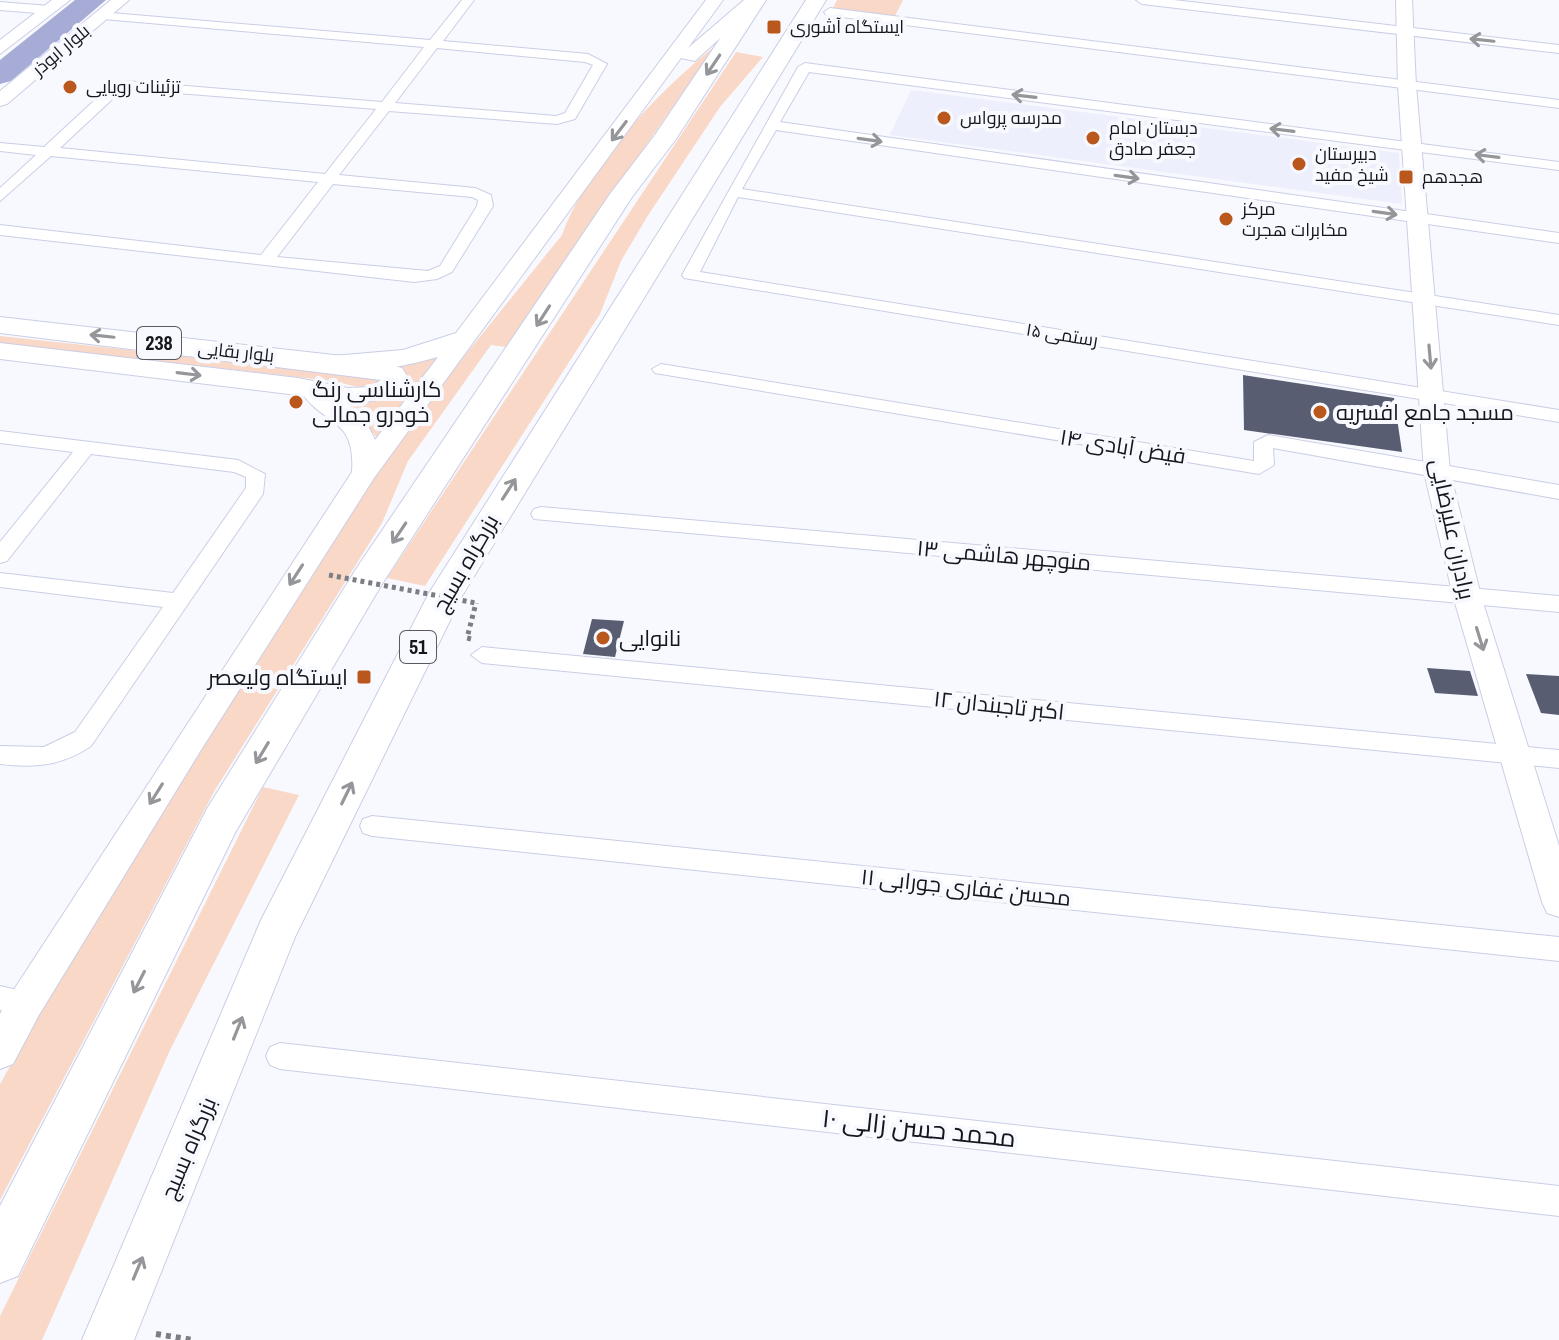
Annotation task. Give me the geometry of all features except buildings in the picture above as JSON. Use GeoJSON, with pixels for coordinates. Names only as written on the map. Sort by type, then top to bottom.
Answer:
{"type":"FeatureCollection","features":[{"type":"Feature","properties":{"kind":"highway"},"geometry":{"type":"LineString","coordinates":[[0,1258],[222,819],[370,575],[622,194],[664,139],[755,0]]}},
{"type":"Feature","properties":{"kind":"highway","name":"بزرگراه بسیج"},"geometry":{"type":"LineString","coordinates":[[108,1340],[276,933],[446,593],[823,6]]}},
{"type":"Feature","properties":{"kind":"main road","name":"بلوار ابوذر"},"geometry":{"type":"LineString","coordinates":[[0,100],[121,0]]}},
{"type":"Feature","properties":{"kind":"main road"},"geometry":{"type":"LineString","coordinates":[[0,1051],[13,1001],[360,480],[715,0]]}},
{"type":"Feature","properties":{"kind":"main road"},"geometry":{"type":"LineString","coordinates":[[646,95],[755,0]]}},
{"type":"Feature","properties":{"kind":"main road","name":"برادران علیرضایی"},"geometry":{"type":"LineString","coordinates":[[1404,0],[1407,86],[1437,472],[1467,596],[1559,902]]}},
{"type":"Feature","properties":{"kind":"main road","name":"بلوار ابوذر"},"geometry":{"type":"LineString","coordinates":[[0,49],[56,5]]}},
{"type":"Feature","properties":{"kind":"main road","name":"بلوار بقایی"},"geometry":{"type":"LineString","coordinates":[[0,325],[318,361],[409,359],[439,351],[469,335]]}},
{"type":"Feature","properties":{"kind":"main road","name":"بلوار بقایی"},"geometry":{"type":"LineString","coordinates":[[0,351],[298,387],[313,392],[356,426],[364,438],[368,450],[360,480]]}},
{"type":"Feature","properties":{"kind":"main road"},"geometry":{"type":"LineString","coordinates":[[313,392],[370,396],[386,392],[394,385],[392,374],[381,370],[318,361]]}},
{"type":"Feature","properties":{"kind":"street"},"geometry":{"type":"LineString","coordinates":[[264,262],[468,0]]}},
{"type":"Feature","properties":{"kind":"street"},"geometry":{"type":"LineString","coordinates":[[1142,0],[1559,49]]}},
{"type":"Feature","properties":{"kind":"street"},"geometry":{"type":"LineString","coordinates":[[0,6],[56,5]]}},
{"type":"Feature","properties":{"kind":"street"},"geometry":{"type":"LineString","coordinates":[[823,6],[1559,104]]}},
{"type":"Feature","properties":{"kind":"street"},"geometry":{"type":"LineString","coordinates":[[0,196],[115,89],[126,85],[557,120],[570,116],[600,64],[596,59],[103,15]]}},
{"type":"Feature","properties":{"kind":"street"},"geometry":{"type":"LineString","coordinates":[[1559,166],[805,67],[733,192],[1559,320]]}},
{"type":"Feature","properties":{"kind":"street"},"geometry":{"type":"LineString","coordinates":[[770,125],[1559,238]]}},
{"type":"Feature","properties":{"kind":"street"},"geometry":{"type":"LineString","coordinates":[[0,147],[475,193],[486,198],[485,206],[446,269],[431,276],[414,277],[264,262],[0,230]]}},
{"type":"Feature","properties":{"kind":"street","name":"رستمی ۱۵"},"geometry":{"type":"LineString","coordinates":[[733,192],[690,275],[1559,416]]}},
{"type":"Feature","properties":{"kind":"street","name":"فیض آبادی ۱۴"},"geometry":{"type":"LineString","coordinates":[[661,369],[1259,468],[1264,465],[1263,442],[1268,441],[1559,492]]}},
{"type":"Feature","properties":{"kind":"street"},"geometry":{"type":"LineString","coordinates":[[0,437],[238,466],[255,474],[256,489],[83,739],[64,754],[39,760],[0,755]]}},
{"type":"Feature","properties":{"kind":"street"},"geometry":{"type":"LineString","coordinates":[[0,556],[87,447]]}},
{"type":"Feature","properties":{"kind":"street","name":"منوچهر هاشمی ۱۳"},"geometry":{"type":"LineString","coordinates":[[541,514],[1559,604]]}},
{"type":"Feature","properties":{"kind":"street"},"geometry":{"type":"LineString","coordinates":[[0,580],[179,601]]}},
{"type":"Feature","properties":{"kind":"street","name":"اکبر تاجبندان ۱۲"},"geometry":{"type":"LineString","coordinates":[[474,646],[1559,759]]}},
{"type":"Feature","properties":{"kind":"street","name":"محسن غفاری جورابی ۱۱"},"geometry":{"type":"LineString","coordinates":[[372,826],[1559,949]]}},
{"type":"Feature","properties":{"kind":"street","name":"محمد حسن زالی ۱۰"},"geometry":{"type":"LineString","coordinates":[[280,1056],[1559,1201]]}},
{"type":"Feature","properties":{"kind":"path"},"geometry":{"type":"LineString","coordinates":[[329,575],[476,603],[474,646]]}},
{"type":"Feature","properties":{"kind":"path"},"geometry":{"type":"LineString","coordinates":[[156,1334],[193,1340]]}},
{"type":"Feature","properties":{"kind":"shaded area"},"geometry":{"type":"Polygon","coordinates":[[[837,0],[903,0],[893,20],[831,12],[837,0]]]}},
{"type":"Feature","properties":{"kind":"shaded area"},"geometry":{"type":"Polygon","coordinates":[[[715,46],[506,347],[491,345],[408,461],[382,523],[215,790],[0,1200],[0,1084],[202,738],[408,426],[562,235],[589,182],[607,157],[648,108],[715,46]]]}},
{"type":"Feature","properties":{"kind":"shaded area"},"geometry":{"type":"Polygon","coordinates":[[[736,52],[763,57],[720,107],[647,217],[621,261],[600,314],[425,586],[387,578],[736,52]]]}},
{"type":"Feature","properties":{"kind":"shaded area"},"geometry":{"type":"Polygon","coordinates":[[[911,90],[1399,153],[1402,204],[890,135],[911,90]]]}},
{"type":"Feature","properties":{"kind":"shaded area"},"geometry":{"type":"Polygon","coordinates":[[[0,336],[344,373],[377,378],[381,385],[358,387],[332,381],[0,343],[0,336]]]}},
{"type":"Feature","properties":{"kind":"shaded area"},"geometry":{"type":"Polygon","coordinates":[[[446,353],[377,438],[365,422],[338,403],[390,397],[392,366],[424,361],[446,353]]]}},
{"type":"Feature","properties":{"kind":"shaded area"},"geometry":{"type":"Polygon","coordinates":[[[263,787],[299,795],[170,1050],[42,1340],[0,1340],[0,1316],[263,787]]]}},
{"type":"Feature","properties":{"kind":"waterway"},"geometry":{"type":"LineString","coordinates":[[0,75],[92,0]]}},
{"type":"Feature","properties":{"kind":"place","name":"ایستگاه آشوری"},"geometry":{"type":"Point","coordinates":[774,27]}},
{"type":"Feature","properties":{"kind":"place","name":"تزئینات رویایی"},"geometry":{"type":"Point","coordinates":[70,87]}},
{"type":"Feature","properties":{"kind":"place","name":"مدرسه پرواس"},"geometry":{"type":"Point","coordinates":[944,118]}},
{"type":"Feature","properties":{"kind":"place","name":"دبستان امام جعفر صادق"},"geometry":{"type":"Point","coordinates":[1093,138]}},
{"type":"Feature","properties":{"kind":"place","name":"دبیرستان شیخ مفید"},"geometry":{"type":"Point","coordinates":[1299,164]}},
{"type":"Feature","properties":{"kind":"place","name":"هجدهم"},"geometry":{"type":"Point","coordinates":[1406,177]}},
{"type":"Feature","properties":{"kind":"place","name":"مرکز مخابرات هجرت"},"geometry":{"type":"Point","coordinates":[1226,219]}},
{"type":"Feature","properties":{"kind":"place","name":"کارشناسی رنگ خودرو جمالی"},"geometry":{"type":"Point","coordinates":[296,402]}},
{"type":"Feature","properties":{"kind":"place","name":"مسجد جامع افسریه"},"geometry":{"type":"Point","coordinates":[1320,412]}},
{"type":"Feature","properties":{"kind":"place","name":"نانوایی"},"geometry":{"type":"Point","coordinates":[603,638]}},
{"type":"Feature","properties":{"kind":"place","name":"ایستگاه ولیعصر"},"geometry":{"type":"Point","coordinates":[364,677]}}]}
